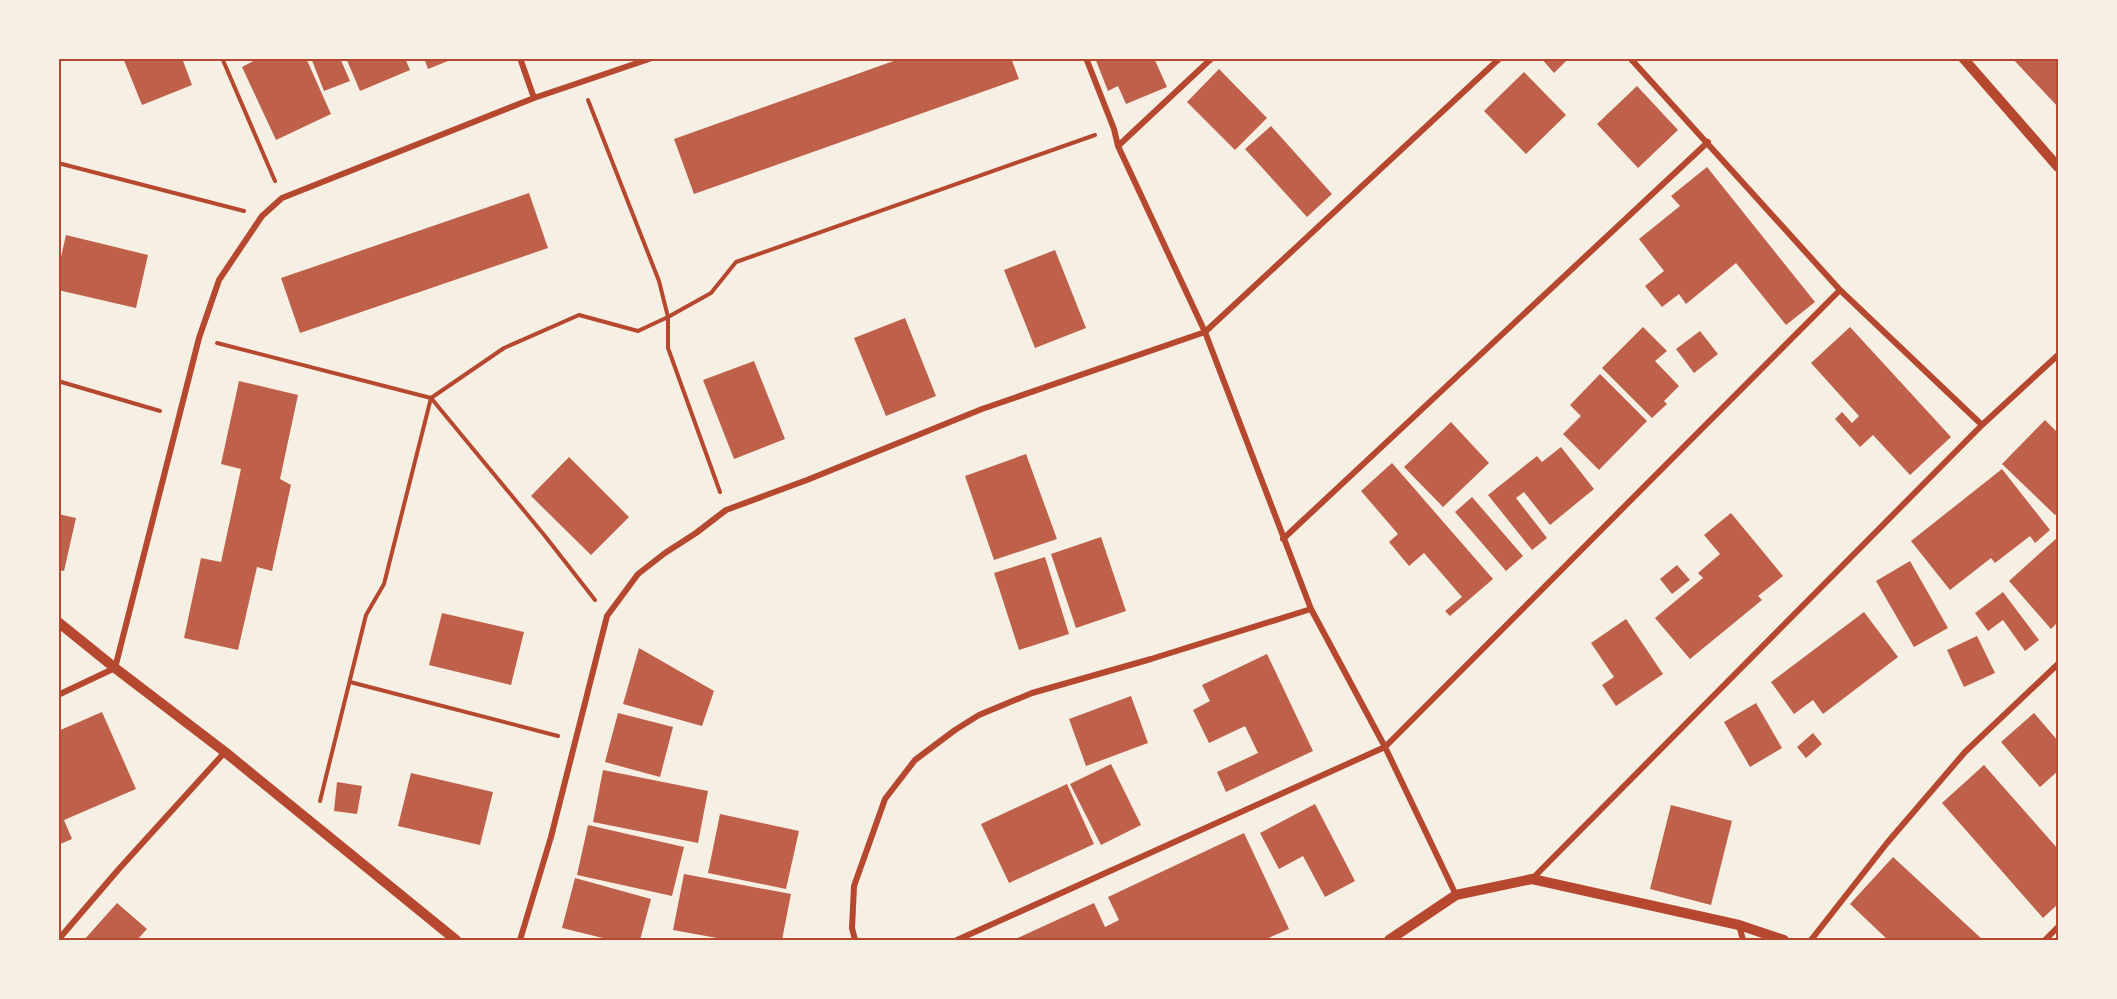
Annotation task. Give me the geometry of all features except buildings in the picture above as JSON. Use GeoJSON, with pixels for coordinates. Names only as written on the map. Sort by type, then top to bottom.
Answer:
{"type":"FeatureCollection","features":[{"type":"Feature","properties":{"kind":"street"},"geometry":{"type":"LineString","coordinates":[[520,58],[534,98]]}},
{"type":"Feature","properties":{"kind":"street"},"geometry":{"type":"LineString","coordinates":[[115,669],[199,338],[219,280],[262,216],[282,198],[534,98],[652,58]]}},
{"type":"Feature","properties":{"kind":"street"},"geometry":{"type":"LineString","coordinates":[[1086,58],[1114,129],[1118,146],[1205,332],[1311,609],[1385,747],[1456,895]]}},
{"type":"Feature","properties":{"kind":"street"},"geometry":{"type":"LineString","coordinates":[[1118,146],[1212,58]]}},
{"type":"Feature","properties":{"kind":"street"},"geometry":{"type":"LineString","coordinates":[[520,940],[551,837],[607,616],[638,574],[726,510],[807,480],[982,409],[1205,332],[1500,58]]}},
{"type":"Feature","properties":{"kind":"street"},"geometry":{"type":"LineString","coordinates":[[1630,58],[1840,291],[1982,425]]}},
{"type":"Feature","properties":{"kind":"street"},"geometry":{"type":"LineString","coordinates":[[1963,58],[2058,167]]}},
{"type":"Feature","properties":{"kind":"street"},"geometry":{"type":"LineString","coordinates":[[1283,538],[1708,142]]}},
{"type":"Feature","properties":{"kind":"street"},"geometry":{"type":"LineString","coordinates":[[957,940],[1385,747],[1840,291]]}},
{"type":"Feature","properties":{"kind":"street"},"geometry":{"type":"LineString","coordinates":[[1532,879],[1982,425],[2058,355]]}},
{"type":"Feature","properties":{"kind":"street"},"geometry":{"type":"LineString","coordinates":[[855,940],[852,928],[854,886],[885,799],[915,760],[954,730],[979,715],[1032,693],[1311,609]]}},
{"type":"Feature","properties":{"kind":"street"},"geometry":{"type":"LineString","coordinates":[[58,622],[115,669],[225,752],[456,940]]}},
{"type":"Feature","properties":{"kind":"street"},"geometry":{"type":"LineString","coordinates":[[1811,940],[1887,843],[1965,752],[2058,664]]}},
{"type":"Feature","properties":{"kind":"street"},"geometry":{"type":"LineString","coordinates":[[58,695],[115,669]]}},
{"type":"Feature","properties":{"kind":"street"},"geometry":{"type":"LineString","coordinates":[[58,940],[225,752]]}},
{"type":"Feature","properties":{"kind":"street"},"geometry":{"type":"LineString","coordinates":[[1389,940],[1456,895],[1532,879],[1739,925],[1784,940]]}},
{"type":"Feature","properties":{"kind":"street"},"geometry":{"type":"LineString","coordinates":[[1739,925],[1743,940]]}},
{"type":"Feature","properties":{"kind":"street"},"geometry":{"type":"LineString","coordinates":[[2044,940],[2058,927]]}},
{"type":"Feature","properties":{"kind":"path"},"geometry":{"type":"LineString","coordinates":[[222,58],[282,198]]}},
{"type":"Feature","properties":{"kind":"path"},"geometry":{"type":"LineString","coordinates":[[581,82],[659,281],[668,317],[668,348],[726,510]]}},
{"type":"Feature","properties":{"kind":"path"},"geometry":{"type":"LineString","coordinates":[[314,825],[366,615],[384,584],[431,398],[504,348],[579,315],[638,330],[668,317],[711,293],[736,262],[1114,129]]}},
{"type":"Feature","properties":{"kind":"path"},"geometry":{"type":"LineString","coordinates":[[58,163],[262,216]]}},
{"type":"Feature","properties":{"kind":"path"},"geometry":{"type":"LineString","coordinates":[[199,338],[431,398],[545,536],[607,616]]}},
{"type":"Feature","properties":{"kind":"path"},"geometry":{"type":"LineString","coordinates":[[58,381],[178,416]]}},
{"type":"Feature","properties":{"kind":"path"},"geometry":{"type":"LineString","coordinates":[[350,682],[576,740]]}}]}
